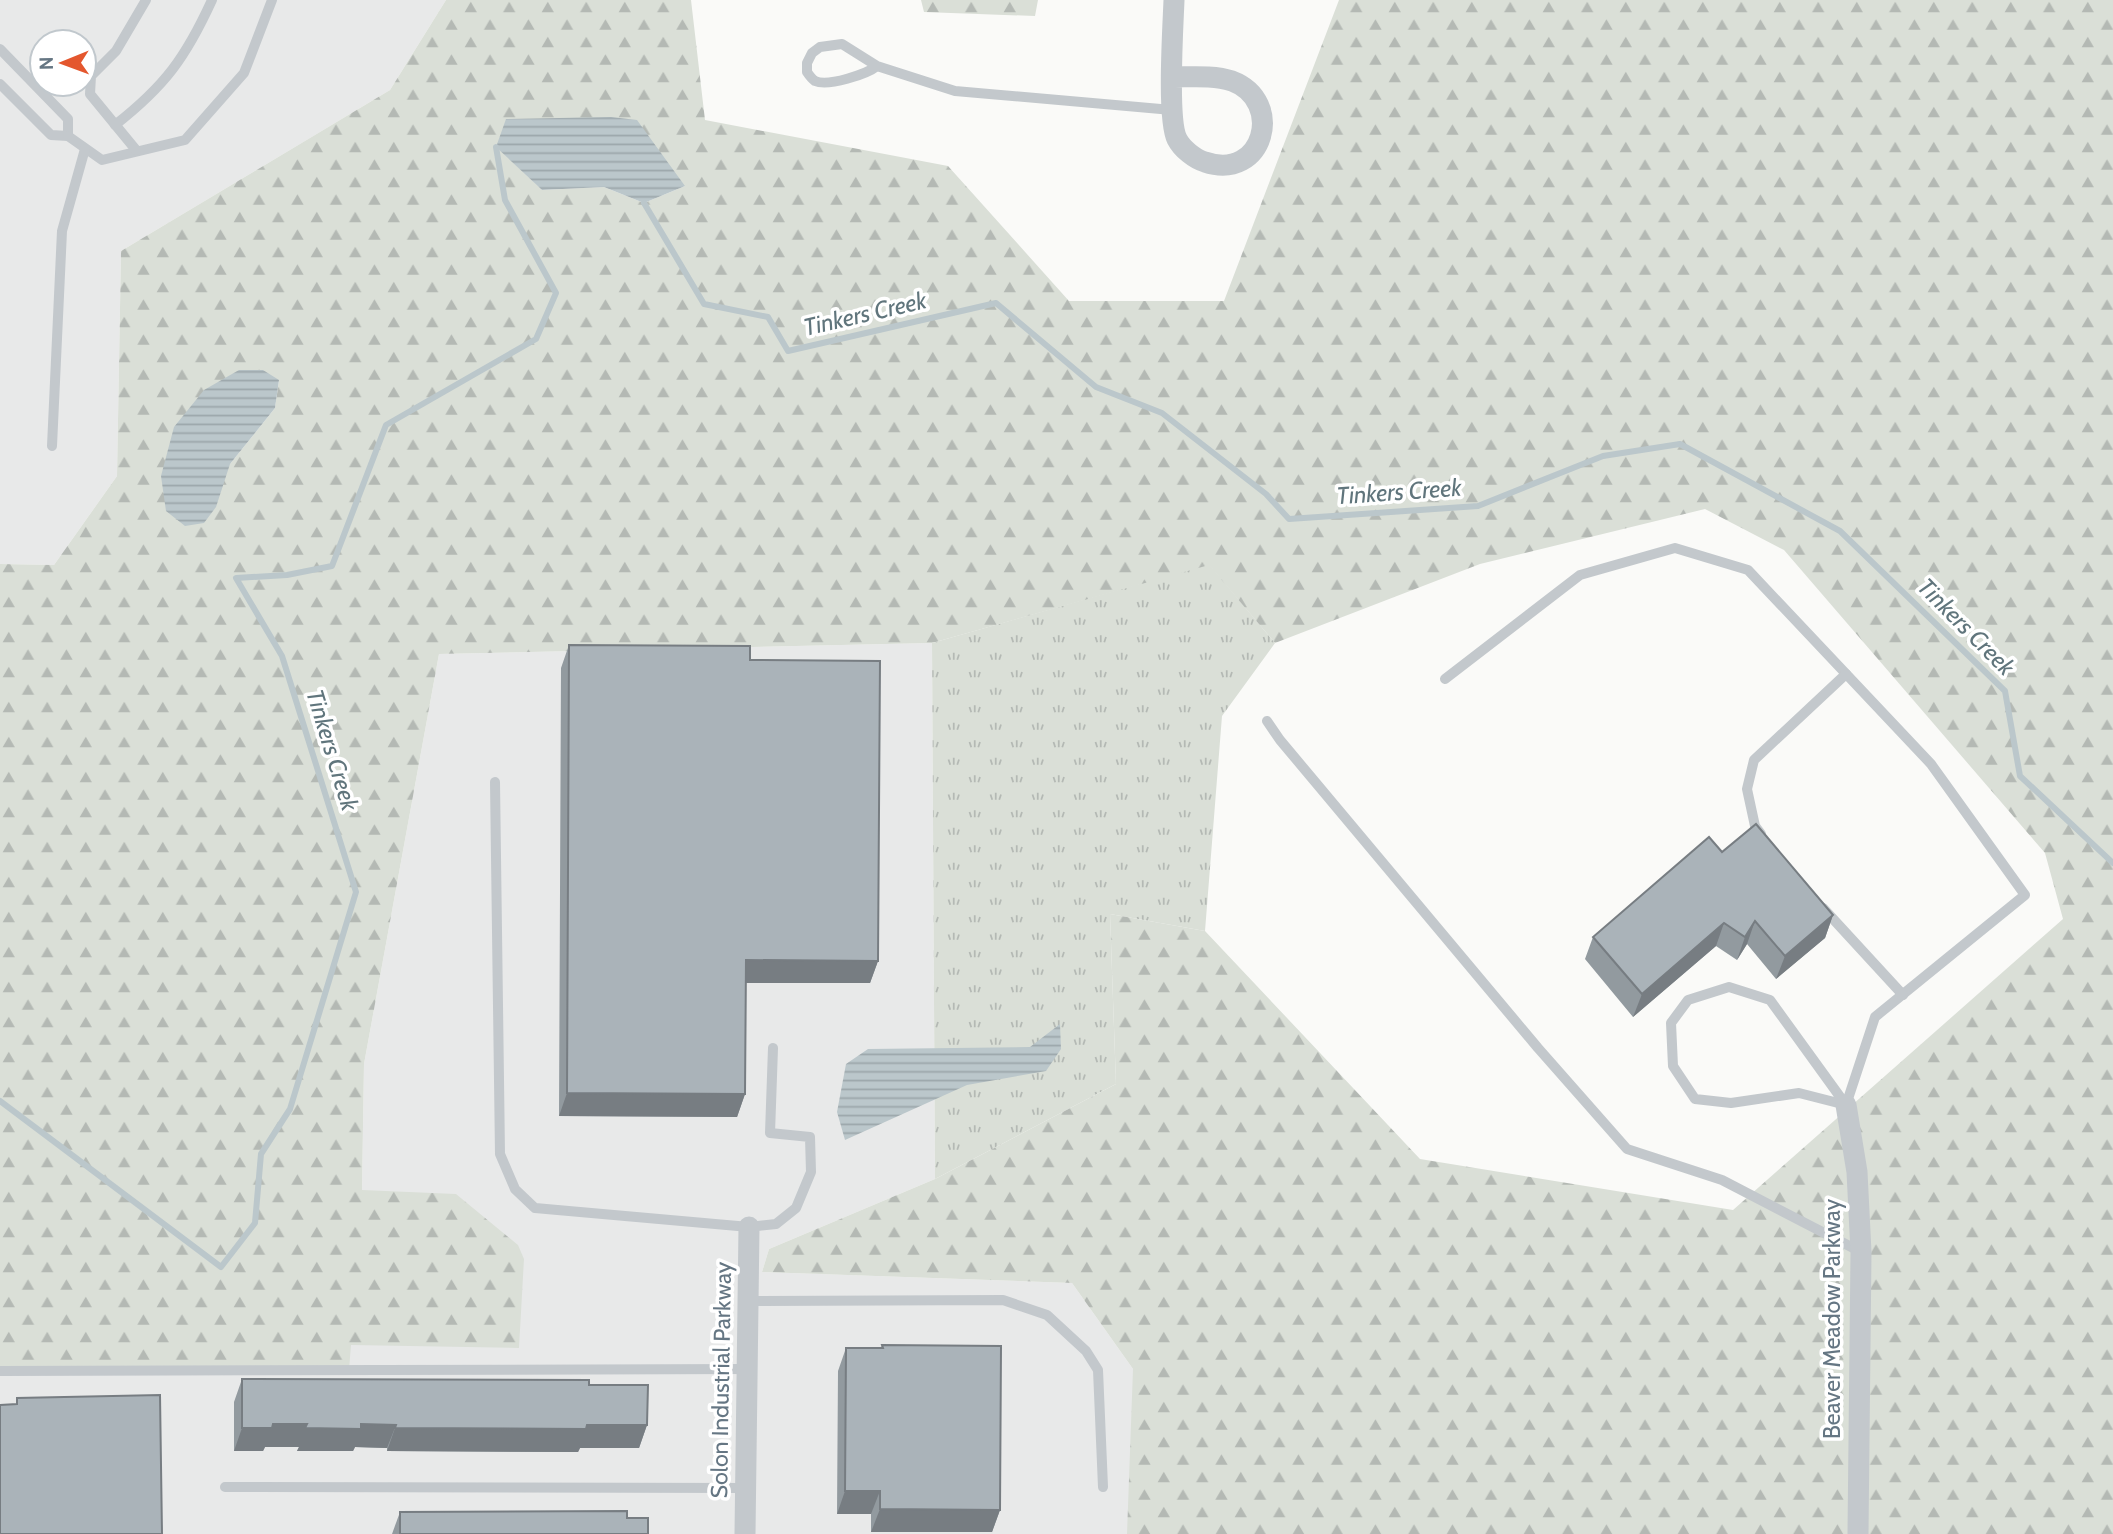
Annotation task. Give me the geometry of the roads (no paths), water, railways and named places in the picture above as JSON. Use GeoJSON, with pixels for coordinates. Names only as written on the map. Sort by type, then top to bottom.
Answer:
{"type":"FeatureCollection","features":[{"type":"Feature","properties":{"kind":"street"},"geometry":{"type":"LineString","coordinates":[[1173,77],[1230,80],[1254,96],[1262,114],[1262,131],[1256,148],[1245,160],[1228,167],[1213,165],[1187,151],[1176,138],[1172,110],[1174,0]]}},
{"type":"Feature","properties":{"kind":"street","name":"Beaver Meadow Parkway"},"geometry":{"type":"LineString","coordinates":[[1846,1105],[1857,1172],[1861,1252],[1858,1534]]}},
{"type":"Feature","properties":{"kind":"street","name":"Solon Industrial Parkway"},"geometry":{"type":"LineString","coordinates":[[745,1534],[749,1227]]}},
{"type":"Feature","properties":{"kind":"lane"},"geometry":{"type":"LineString","coordinates":[[136,150],[90,94],[91,76],[116,51],[146,0]]}},
{"type":"Feature","properties":{"kind":"lane"},"geometry":{"type":"LineString","coordinates":[[115,125],[167,79],[197,34],[212,0]]}},
{"type":"Feature","properties":{"kind":"lane"},"geometry":{"type":"LineString","coordinates":[[0,84],[51,135],[68,136],[102,159],[186,140],[244,74],[272,0]]}},
{"type":"Feature","properties":{"kind":"lane"},"geometry":{"type":"LineString","coordinates":[[877,66],[869,73],[853,78],[821,82],[813,80],[807,72],[807,63],[812,53],[820,47],[842,44],[877,66],[955,91],[1172,110]]}},
{"type":"Feature","properties":{"kind":"lane"},"geometry":{"type":"LineString","coordinates":[[0,49],[68,119],[68,136]]}},
{"type":"Feature","properties":{"kind":"lane"},"geometry":{"type":"LineString","coordinates":[[52,446],[62,231],[85,149]]}},
{"type":"Feature","properties":{"kind":"lane"},"geometry":{"type":"LineString","coordinates":[[1446,679],[1580,575],[1675,548],[1748,570],[1931,764],[2025,895],[1875,1017],[1846,1105]]}},
{"type":"Feature","properties":{"kind":"lane"},"geometry":{"type":"LineString","coordinates":[[1768,845],[1755,826],[1747,789],[1754,760],[1846,674]]}},
{"type":"Feature","properties":{"kind":"lane"},"geometry":{"type":"LineString","coordinates":[[1267,721],[1280,740],[1529,1037],[1628,1149],[1722,1180],[1861,1252]]}},
{"type":"Feature","properties":{"kind":"lane"},"geometry":{"type":"LineString","coordinates":[[495,782],[500,1154],[515,1189],[535,1208],[749,1227],[776,1224],[796,1208],[811,1171],[810,1137],[770,1133],[774,1048]]}},
{"type":"Feature","properties":{"kind":"lane"},"geometry":{"type":"LineString","coordinates":[[1819,904],[1903,995]]}},
{"type":"Feature","properties":{"kind":"lane"},"geometry":{"type":"LineString","coordinates":[[1729,987],[1770,1000],[1846,1105],[1799,1093],[1731,1104],[1695,1099],[1673,1066],[1671,1023],[1688,1000],[1729,987]]}},
{"type":"Feature","properties":{"kind":"lane"},"geometry":{"type":"LineString","coordinates":[[748,1301],[1003,1300],[1047,1315],[1086,1351],[1098,1370],[1103,1487]]}},
{"type":"Feature","properties":{"kind":"lane"},"geometry":{"type":"LineString","coordinates":[[0,1371],[747,1370]]}},
{"type":"Feature","properties":{"kind":"lane"},"geometry":{"type":"LineString","coordinates":[[225,1488],[746,1488]]}},
{"type":"Feature","properties":{"kind":"waterway","name":"Tinkers Creek"},"geometry":{"type":"LineString","coordinates":[[0,1101],[221,1267],[255,1223],[261,1154],[290,1109],[356,892],[282,656],[236,578],[287,575],[332,566],[386,425],[536,339],[556,293],[505,200],[496,147]]}},
{"type":"Feature","properties":{"kind":"waterway","name":"Tinkers Creek"},"geometry":{"type":"LineString","coordinates":[[644,203],[704,304],[768,317],[788,351],[996,303],[1096,387],[1162,413],[1266,494],[1289,519],[1478,506],[1603,456],[1680,444],[1840,531],[2005,691],[2020,776],[2113,863]]}}]}
